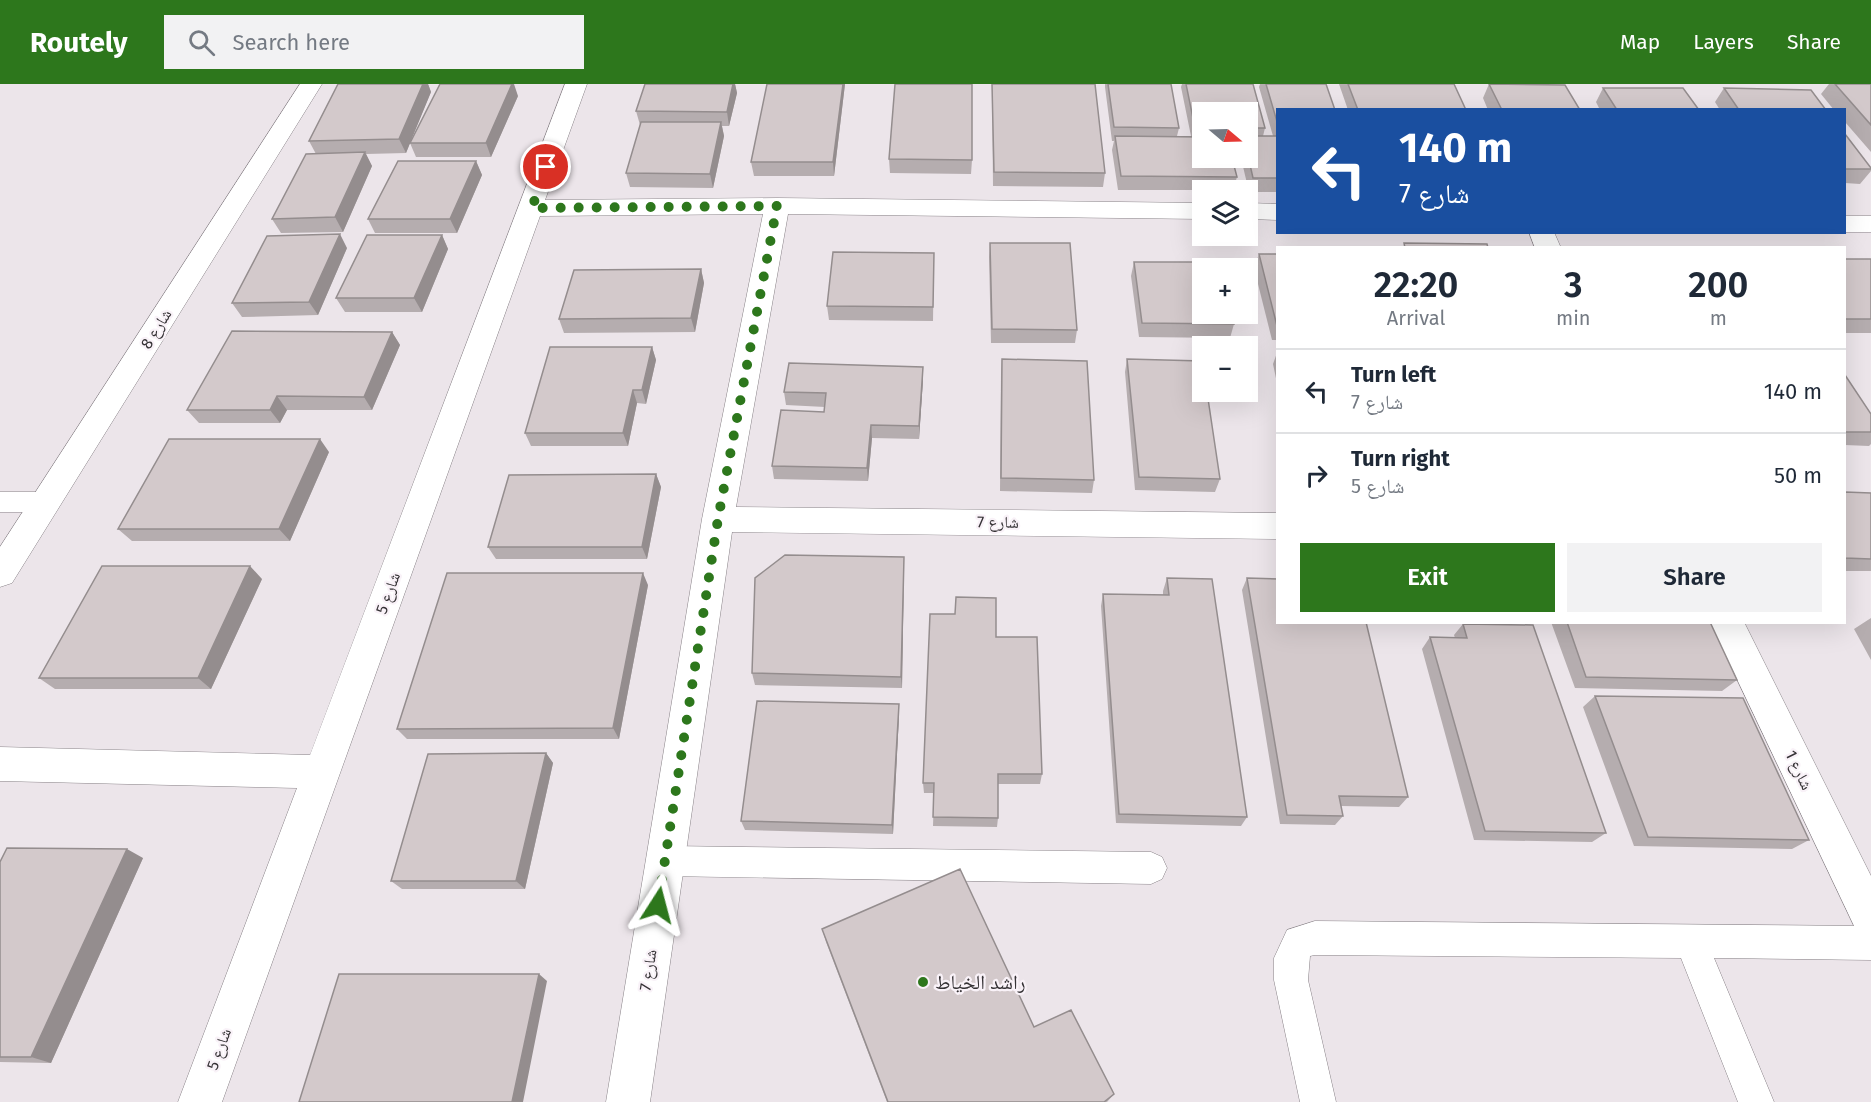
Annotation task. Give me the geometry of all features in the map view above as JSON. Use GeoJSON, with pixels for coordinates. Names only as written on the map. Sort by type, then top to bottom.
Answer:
{"type":"FeatureCollection","features":[{"type":"Feature","properties":{"kind":"street","name":"شارع 8"},"geometry":{"type":"LineString","coordinates":[[0,574],[311,84]]}},
{"type":"Feature","properties":{"kind":"street","name":"شارع 5"},"geometry":{"type":"LineString","coordinates":[[200,1102],[576,84]]}},
{"type":"Feature","properties":{"kind":"street"},"geometry":{"type":"LineString","coordinates":[[532,208],[777,206],[1192,211]]}},
{"type":"Feature","properties":{"kind":"street","name":"شارع 7"},"geometry":{"type":"LineString","coordinates":[[628,1102],[718,519],[777,206]]}},
{"type":"Feature","properties":{"kind":"street"},"geometry":{"type":"LineString","coordinates":[[1258,212],[1276,212]]}},
{"type":"Feature","properties":{"kind":"street"},"geometry":{"type":"LineString","coordinates":[[1846,224],[1871,224]]}},
{"type":"Feature","properties":{"kind":"street","name":"شارع 7"},"geometry":{"type":"LineString","coordinates":[[718,519],[1276,526]]}},
{"type":"Feature","properties":{"kind":"street","name":"شارع 1"},"geometry":{"type":"LineString","coordinates":[[1728,624],[1871,918]]}},
{"type":"Feature","properties":{"kind":"street"},"geometry":{"type":"LineString","coordinates":[[0,764],[321,772]]}},
{"type":"Feature","properties":{"kind":"lane"},"geometry":{"type":"LineString","coordinates":[[0,502],[46,502]]}},
{"type":"Feature","properties":{"kind":"lane"},"geometry":{"type":"LineString","coordinates":[[665,861],[1151,868]]}},
{"type":"Feature","properties":{"kind":"lane"},"geometry":{"type":"LineString","coordinates":[[1318,1102],[1291,980],[1291,958],[1299,942],[1315,938],[1871,943]]}},
{"type":"Feature","properties":{"kind":"lane"},"geometry":{"type":"LineString","coordinates":[[1691,942],[1756,1102]]}},
{"type":"Feature","properties":{"kind":"building"},"geometry":{"type":"Polygon","coordinates":[[[338,84],[423,84],[399,139],[309,141],[338,84]]]}},
{"type":"Feature","properties":{"kind":"building"},"geometry":{"type":"Polygon","coordinates":[[[440,84],[512,84],[486,143],[410,143],[440,84]]]}},
{"type":"Feature","properties":{"kind":"building"},"geometry":{"type":"Polygon","coordinates":[[[645,84],[733,84],[727,112],[636,111],[645,84]]]}},
{"type":"Feature","properties":{"kind":"building"},"geometry":{"type":"Polygon","coordinates":[[[767,84],[843,84],[833,162],[751,162],[767,84]]]}},
{"type":"Feature","properties":{"kind":"building"},"geometry":{"type":"Polygon","coordinates":[[[895,84],[972,84],[972,160],[889,159],[895,84]]]}},
{"type":"Feature","properties":{"kind":"building"},"geometry":{"type":"Polygon","coordinates":[[[992,84],[1095,84],[1105,173],[994,172],[992,84]]]}},
{"type":"Feature","properties":{"kind":"building"},"geometry":{"type":"Polygon","coordinates":[[[1108,84],[1171,84],[1179,128],[1114,127],[1108,84]]]}},
{"type":"Feature","properties":{"kind":"building"},"geometry":{"type":"Polygon","coordinates":[[[1186,84],[1253,84],[1258,102],[1192,102],[1192,113],[1186,84]]]}},
{"type":"Feature","properties":{"kind":"building"},"geometry":{"type":"Polygon","coordinates":[[[1266,84],[1326,84],[1334,108],[1276,108],[1276,118],[1266,84]]]}},
{"type":"Feature","properties":{"kind":"building"},"geometry":{"type":"Polygon","coordinates":[[[1348,84],[1454,84],[1465,108],[1357,108],[1348,84]]]}},
{"type":"Feature","properties":{"kind":"building"},"geometry":{"type":"Polygon","coordinates":[[[1489,84],[1565,85],[1579,108],[1501,108],[1489,84]]]}},
{"type":"Feature","properties":{"kind":"building"},"geometry":{"type":"Polygon","coordinates":[[[1835,84],[1871,84],[1871,125],[1835,84]]]}},
{"type":"Feature","properties":{"kind":"building"},"geometry":{"type":"Polygon","coordinates":[[[1603,88],[1683,88],[1698,108],[1616,108],[1603,88]]]}},
{"type":"Feature","properties":{"kind":"building"},"geometry":{"type":"Polygon","coordinates":[[[1724,88],[1811,90],[1824,108],[1738,108],[1724,88]]]}},
{"type":"Feature","properties":{"kind":"building"},"geometry":{"type":"Polygon","coordinates":[[[1258,102],[1265,128],[1258,128],[1258,102]]]}},
{"type":"Feature","properties":{"kind":"building"},"geometry":{"type":"Polygon","coordinates":[[[641,122],[721,122],[710,174],[626,173],[641,122]]]}},
{"type":"Feature","properties":{"kind":"building"},"geometry":{"type":"Polygon","coordinates":[[[1846,135],[1871,168],[1846,169],[1846,135]]]}},
{"type":"Feature","properties":{"kind":"building"},"geometry":{"type":"Polygon","coordinates":[[[1115,136],[1192,137],[1192,168],[1235,168],[1237,177],[1121,176],[1115,136]]]}},
{"type":"Feature","properties":{"kind":"building"},"geometry":{"type":"Polygon","coordinates":[[[1258,136],[1276,136],[1276,178],[1253,178],[1251,168],[1258,168],[1258,136]]]}},
{"type":"Feature","properties":{"kind":"building"},"geometry":{"type":"Polygon","coordinates":[[[365,152],[335,217],[272,219],[306,154],[365,152]]]}},
{"type":"Feature","properties":{"kind":"building"},"geometry":{"type":"Polygon","coordinates":[[[398,161],[476,161],[450,219],[368,219],[398,161]]]}},
{"type":"Feature","properties":{"kind":"building"},"geometry":{"type":"Polygon","coordinates":[[[340,234],[309,302],[232,303],[267,236],[340,234]]]}},
{"type":"Feature","properties":{"kind":"building"},"geometry":{"type":"Polygon","coordinates":[[[367,235],[442,235],[414,298],[336,298],[367,235]]]}},
{"type":"Feature","properties":{"kind":"building"},"geometry":{"type":"Polygon","coordinates":[[[990,243],[1070,243],[1077,330],[992,329],[990,243]]]}},
{"type":"Feature","properties":{"kind":"building"},"geometry":{"type":"Polygon","coordinates":[[[1404,243],[1487,244],[1488,246],[1405,246],[1404,243]]]}},
{"type":"Feature","properties":{"kind":"building"},"geometry":{"type":"Polygon","coordinates":[[[833,252],[934,253],[933,307],[827,306],[833,252]]]}},
{"type":"Feature","properties":{"kind":"building"},"geometry":{"type":"Polygon","coordinates":[[[1259,254],[1276,254],[1276,322],[1259,254]]]}},
{"type":"Feature","properties":{"kind":"building"},"geometry":{"type":"Polygon","coordinates":[[[1846,259],[1871,259],[1871,319],[1846,319],[1846,259]]]}},
{"type":"Feature","properties":{"kind":"building"},"geometry":{"type":"Polygon","coordinates":[[[1134,262],[1192,262],[1192,324],[1142,323],[1134,262]]]}},
{"type":"Feature","properties":{"kind":"building"},"geometry":{"type":"Polygon","coordinates":[[[701,269],[691,318],[559,319],[574,270],[701,269]]]}},
{"type":"Feature","properties":{"kind":"building"},"geometry":{"type":"Polygon","coordinates":[[[232,331],[392,332],[364,397],[277,396],[270,410],[187,410],[232,331]]]}},
{"type":"Feature","properties":{"kind":"building"},"geometry":{"type":"Polygon","coordinates":[[[550,347],[652,347],[642,390],[633,390],[623,433],[525,433],[550,347]]]}},
{"type":"Feature","properties":{"kind":"building"},"geometry":{"type":"Polygon","coordinates":[[[1002,359],[1087,361],[1094,480],[1001,478],[1002,359]]]}},
{"type":"Feature","properties":{"kind":"building"},"geometry":{"type":"Polygon","coordinates":[[[1127,359],[1192,361],[1192,402],[1208,402],[1220,479],[1139,477],[1127,359]]]}},
{"type":"Feature","properties":{"kind":"building"},"geometry":{"type":"Polygon","coordinates":[[[789,363],[923,367],[919,426],[871,425],[867,468],[772,466],[781,410],[824,412],[826,393],[784,392],[789,363]]]}},
{"type":"Feature","properties":{"kind":"building"},"geometry":{"type":"Polygon","coordinates":[[[1846,376],[1871,414],[1871,432],[1846,432],[1846,376]]]}},
{"type":"Feature","properties":{"kind":"building"},"geometry":{"type":"Polygon","coordinates":[[[169,439],[320,439],[279,529],[118,529],[169,439]]]}},
{"type":"Feature","properties":{"kind":"building"},"geometry":{"type":"Polygon","coordinates":[[[656,474],[642,547],[488,547],[509,475],[656,474]]]}},
{"type":"Feature","properties":{"kind":"building"},"geometry":{"type":"Polygon","coordinates":[[[1846,492],[1871,493],[1871,559],[1846,558],[1846,492]]]}},
{"type":"Feature","properties":{"kind":"building"},"geometry":{"type":"Polygon","coordinates":[[[785,555],[904,557],[901,677],[752,673],[755,578],[785,555]]]}},
{"type":"Feature","properties":{"kind":"building"},"geometry":{"type":"Polygon","coordinates":[[[102,566],[250,566],[198,678],[39,678],[102,566]]]}},
{"type":"Feature","properties":{"kind":"building"},"geometry":{"type":"Polygon","coordinates":[[[447,573],[643,573],[613,728],[397,729],[447,573]]]}},
{"type":"Feature","properties":{"kind":"building"},"geometry":{"type":"Polygon","coordinates":[[[1167,578],[1212,579],[1247,817],[1119,814],[1103,594],[1169,595],[1167,578]]]}},
{"type":"Feature","properties":{"kind":"building"},"geometry":{"type":"Polygon","coordinates":[[[1247,578],[1276,579],[1276,624],[1366,624],[1408,797],[1339,796],[1343,816],[1287,815],[1247,578]]]}},
{"type":"Feature","properties":{"kind":"building"},"geometry":{"type":"Polygon","coordinates":[[[956,597],[996,598],[996,637],[1037,637],[1042,774],[998,774],[998,818],[933,817],[934,783],[923,783],[930,614],[955,614],[956,597]]]}},
{"type":"Feature","properties":{"kind":"building"},"geometry":{"type":"Polygon","coordinates":[[[1463,624],[1533,625],[1606,833],[1485,831],[1430,637],[1467,638],[1463,624]]]}},
{"type":"Feature","properties":{"kind":"building"},"geometry":{"type":"Polygon","coordinates":[[[1568,624],[1711,624],[1737,680],[1586,677],[1568,624]]]}},
{"type":"Feature","properties":{"kind":"building"},"geometry":{"type":"Polygon","coordinates":[[[1595,696],[1743,698],[1809,840],[1648,837],[1595,696]]]}},
{"type":"Feature","properties":{"kind":"building"},"geometry":{"type":"Polygon","coordinates":[[[757,701],[899,704],[892,825],[741,821],[757,701]]]}},
{"type":"Feature","properties":{"kind":"building"},"geometry":{"type":"Polygon","coordinates":[[[546,753],[516,881],[391,881],[428,754],[546,753]]]}},
{"type":"Feature","properties":{"kind":"building"},"geometry":{"type":"Polygon","coordinates":[[[7,848],[127,849],[31,1057],[0,1057],[0,862],[7,848]]]}},
{"type":"Feature","properties":{"kind":"building","name":"راشد الخياط"},"geometry":{"type":"Polygon","coordinates":[[[960,869],[1034,1027],[1071,1010],[1114,1094],[1104,1102],[888,1102],[822,929],[960,869]]]}},
{"type":"Feature","properties":{"kind":"building"},"geometry":{"type":"Polygon","coordinates":[[[339,974],[539,974],[512,1102],[299,1102],[339,974]]]}},
{"type":"Feature","properties":{"kind":"place","name":"راشد الخياط"},"geometry":{"type":"Point","coordinates":[923,982]}},
{"type":"Feature","properties":{"kind":"route"},"geometry":{"type":"LineString","coordinates":[[546,167],[532,208],[777,206],[718,519],[658,905]]}}]}
